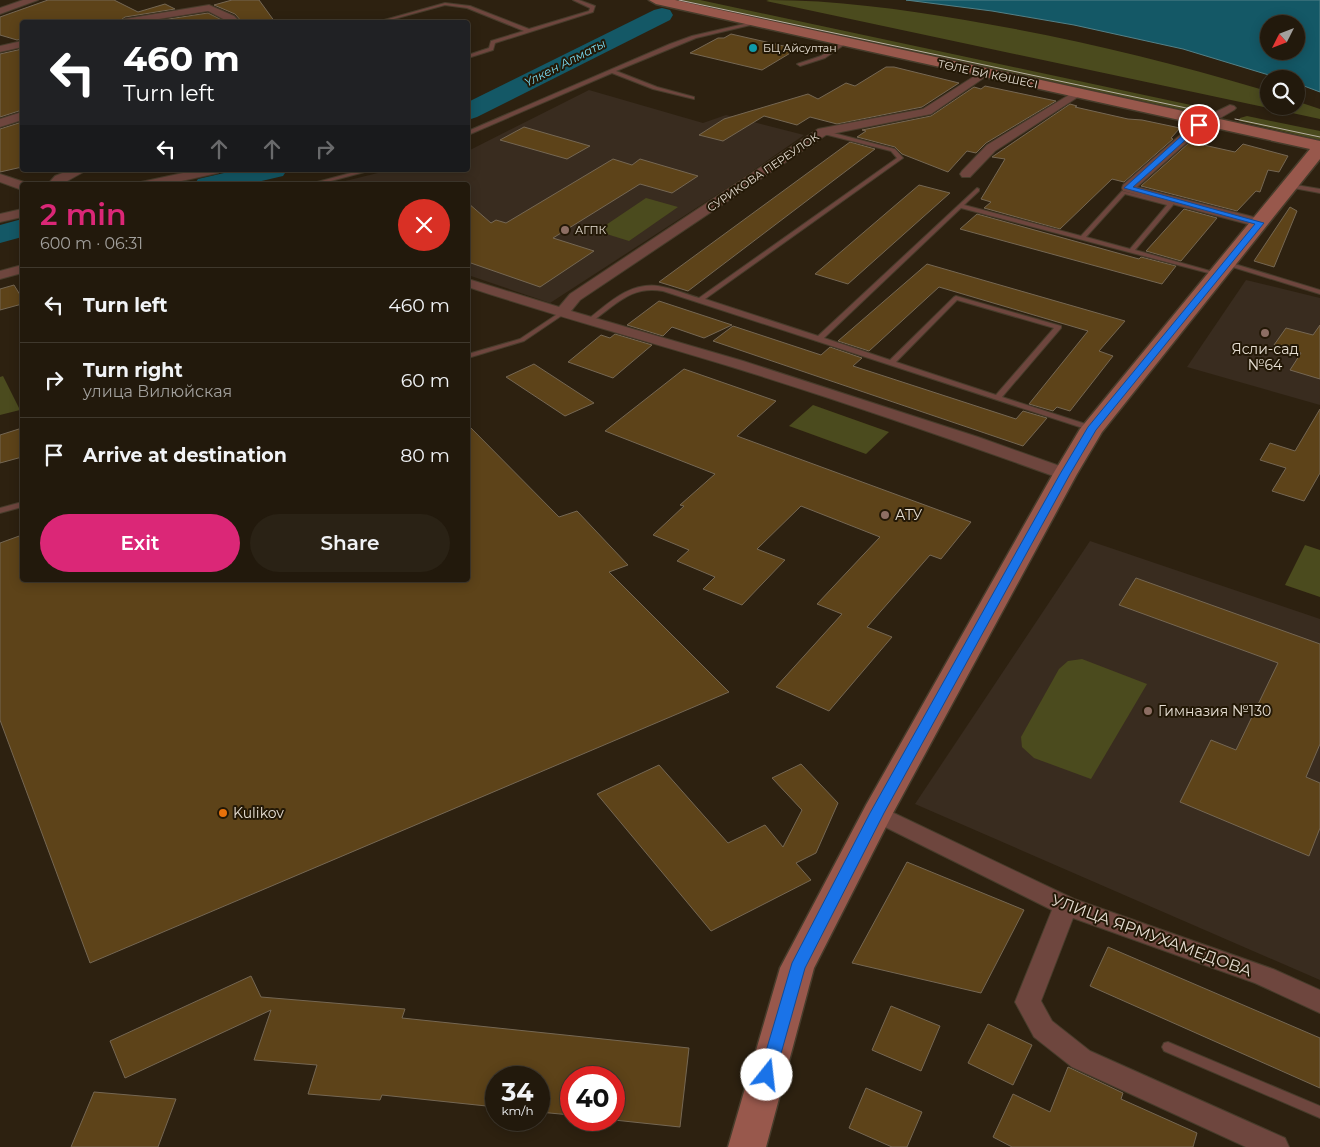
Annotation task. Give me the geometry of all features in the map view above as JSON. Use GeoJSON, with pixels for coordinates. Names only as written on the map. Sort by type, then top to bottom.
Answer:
{"type":"FeatureCollection","features":[{"type":"Feature","properties":{"kind":"street"},"geometry":{"type":"LineString","coordinates":[[0,11],[33,0]]}},
{"type":"Feature","properties":{"kind":"street"},"geometry":{"type":"LineString","coordinates":[[182,0],[209,8],[232,20]]}},
{"type":"Feature","properties":{"kind":"street","name":"ТӨЛЕ БИ КӨШЕСІ"},"geometry":{"type":"LineString","coordinates":[[656,0],[1320,147]]}},
{"type":"Feature","properties":{"kind":"street"},"geometry":{"type":"LineString","coordinates":[[729,2],[854,28]]}},
{"type":"Feature","properties":{"kind":"street"},"geometry":{"type":"LineString","coordinates":[[137,20],[209,8]]}},
{"type":"Feature","properties":{"kind":"street"},"geometry":{"type":"LineString","coordinates":[[0,49],[20,44]]}},
{"type":"Feature","properties":{"kind":"street","name":"СУРИКОВА ПЕРЕУЛОК"},"geometry":{"type":"LineString","coordinates":[[562,314],[576,297],[822,132],[927,112],[984,73]]}},
{"type":"Feature","properties":{"kind":"street"},"geometry":{"type":"LineString","coordinates":[[966,174],[991,148],[1077,93]]}},
{"type":"Feature","properties":{"kind":"street"},"geometry":{"type":"LineString","coordinates":[[1211,104],[1248,112]]}},
{"type":"Feature","properties":{"kind":"street"},"geometry":{"type":"LineString","coordinates":[[1230,108],[1205,121],[1128,188],[1260,223]]}},
{"type":"Feature","properties":{"kind":"street"},"geometry":{"type":"LineString","coordinates":[[0,123],[20,117]]}},
{"type":"Feature","properties":{"kind":"street"},"geometry":{"type":"LineString","coordinates":[[747,1147],[797,968],[877,813],[1065,474],[1092,429],[1320,147]]}},
{"type":"Feature","properties":{"kind":"street"},"geometry":{"type":"LineString","coordinates":[[56,182],[76,172]]}},
{"type":"Feature","properties":{"kind":"street"},"geometry":{"type":"LineString","coordinates":[[160,182],[205,172]]}},
{"type":"Feature","properties":{"kind":"street"},"geometry":{"type":"LineString","coordinates":[[0,178],[20,185]]}},
{"type":"Feature","properties":{"kind":"street"},"geometry":{"type":"LineString","coordinates":[[169,180],[176,182]]}},
{"type":"Feature","properties":{"kind":"street"},"geometry":{"type":"LineString","coordinates":[[0,218],[20,213]]}},
{"type":"Feature","properties":{"kind":"street"},"geometry":{"type":"LineString","coordinates":[[0,275],[20,270]]}},
{"type":"Feature","properties":{"kind":"street"},"geometry":{"type":"LineString","coordinates":[[470,284],[562,314],[738,364],[972,441],[1065,474]]}},
{"type":"Feature","properties":{"kind":"street","name":"УЛИЦА ЯРМУХАМЕДОВА"},"geometry":{"type":"LineString","coordinates":[[877,813],[1066,906],[1264,976],[1320,1002]]}},
{"type":"Feature","properties":{"kind":"street"},"geometry":{"type":"LineString","coordinates":[[1066,906],[1028,1002],[1043,1029],[1081,1059],[1275,1147]]}},
{"type":"Feature","properties":{"kind":"lane"},"geometry":{"type":"LineString","coordinates":[[470,55],[491,49],[493,42],[590,12],[593,7],[575,0]]}},
{"type":"Feature","properties":{"kind":"lane"},"geometry":{"type":"LineString","coordinates":[[386,20],[446,4],[468,7],[529,31]]}},
{"type":"Feature","properties":{"kind":"lane"},"geometry":{"type":"LineString","coordinates":[[470,132],[694,37],[757,22]]}},
{"type":"Feature","properties":{"kind":"lane"},"geometry":{"type":"LineString","coordinates":[[800,64],[824,57],[846,42]]}},
{"type":"Feature","properties":{"kind":"lane"},"geometry":{"type":"LineString","coordinates":[[612,71],[655,88],[692,98]]}},
{"type":"Feature","properties":{"kind":"lane"},"geometry":{"type":"LineString","coordinates":[[700,300],[900,158],[893,150],[822,132]]}},
{"type":"Feature","properties":{"kind":"lane"},"geometry":{"type":"LineString","coordinates":[[322,182],[361,172]]}},
{"type":"Feature","properties":{"kind":"lane"},"geometry":{"type":"LineString","coordinates":[[1290,186],[1320,191]]}},
{"type":"Feature","properties":{"kind":"lane"},"geometry":{"type":"LineString","coordinates":[[819,339],[976,190]]}},
{"type":"Feature","properties":{"kind":"lane"},"geometry":{"type":"LineString","coordinates":[[1082,238],[1124,192],[1171,204],[1132,250]]}},
{"type":"Feature","properties":{"kind":"lane"},"geometry":{"type":"LineString","coordinates":[[960,206],[1132,250],[1320,292]]}},
{"type":"Feature","properties":{"kind":"lane"},"geometry":{"type":"LineString","coordinates":[[589,321],[629,293],[642,288],[660,290],[700,300],[1092,429]]}},
{"type":"Feature","properties":{"kind":"lane"},"geometry":{"type":"LineString","coordinates":[[891,362],[956,298],[1059,327],[998,398]]}},
{"type":"Feature","properties":{"kind":"lane"},"geometry":{"type":"LineString","coordinates":[[470,355],[522,340],[562,314]]}},
{"type":"Feature","properties":{"kind":"lane"},"geometry":{"type":"LineString","coordinates":[[0,511],[20,505]]}},
{"type":"Feature","properties":{"kind":"lane"},"geometry":{"type":"LineString","coordinates":[[1168,1047],[1320,1112]]}},
{"type":"Feature","properties":{"kind":"shaded area"},"geometry":{"type":"Polygon","coordinates":[[[672,0],[700,0],[1205,108],[1202,112],[1198,113],[672,0]]]}},
{"type":"Feature","properties":{"kind":"shaded area"},"geometry":{"type":"Polygon","coordinates":[[[794,0],[843,3],[892,9],[965,20],[1077,42],[1187,68],[1260,89],[1260,106],[766,1],[794,0]]]}},
{"type":"Feature","properties":{"kind":"shaded area","name":"АГПК"},"geometry":{"type":"Polygon","coordinates":[[[589,90],[703,123],[726,115],[804,135],[741,179],[550,303],[470,276],[470,182],[341,182],[382,172],[470,172],[470,150],[589,90]]]}},
{"type":"Feature","properties":{"kind":"shaded area"},"geometry":{"type":"Polygon","coordinates":[[[1305,104],[1320,109],[1320,119],[1301,115],[1305,115],[1305,104]]]}},
{"type":"Feature","properties":{"kind":"shaded area"},"geometry":{"type":"Polygon","coordinates":[[[1247,116],[1320,131],[1320,140],[1239,121],[1240,118],[1247,116]]]}},
{"type":"Feature","properties":{"kind":"shaded area"},"geometry":{"type":"Polygon","coordinates":[[[646,198],[678,207],[629,241],[597,231],[646,198]]]}},
{"type":"Feature","properties":{"kind":"shaded area","name":"Ясли-сад №64"},"geometry":{"type":"Polygon","coordinates":[[[1246,280],[1320,298],[1320,405],[1187,367],[1246,280]]]}},
{"type":"Feature","properties":{"kind":"shaded area"},"geometry":{"type":"Polygon","coordinates":[[[3,376],[20,410],[0,415],[0,377],[3,376]]]}},
{"type":"Feature","properties":{"kind":"shaded area"},"geometry":{"type":"Polygon","coordinates":[[[813,405],[889,432],[866,454],[789,426],[813,405]]]}},
{"type":"Feature","properties":{"kind":"shaded area","name":"Гимназия №130"},"geometry":{"type":"Polygon","coordinates":[[[1090,541],[1320,619],[1320,980],[915,804],[1090,541]]]}},
{"type":"Feature","properties":{"kind":"shaded area"},"geometry":{"type":"Polygon","coordinates":[[[1305,545],[1320,550],[1320,597],[1285,585],[1305,545]]]}},
{"type":"Feature","properties":{"kind":"shaded area"},"geometry":{"type":"Polygon","coordinates":[[[1082,659],[1147,684],[1091,779],[1034,758],[1022,747],[1021,737],[1059,669],[1068,661],[1082,659]]]}},
{"type":"Feature","properties":{"kind":"water"},"geometry":{"type":"Polygon","coordinates":[[[906,0],[1320,0],[1320,92],[1305,86],[1305,70],[1260,70],[1260,72],[1183,49],[1074,25],[992,11],[906,0]]]}},
{"type":"Feature","properties":{"kind":"building"},"geometry":{"type":"Polygon","coordinates":[[[48,0],[114,0],[138,12],[165,4],[175,9],[125,17],[121,20],[20,20],[20,39],[17,40],[0,35],[0,17],[48,0]]]}},
{"type":"Feature","properties":{"kind":"building"},"geometry":{"type":"Polygon","coordinates":[[[232,0],[259,0],[274,20],[240,20],[235,14],[214,5],[232,0]]]}},
{"type":"Feature","properties":{"kind":"building"},"geometry":{"type":"Polygon","coordinates":[[[208,13],[222,20],[162,20],[208,13]]]}},
{"type":"Feature","properties":{"kind":"building"},"geometry":{"type":"Polygon","coordinates":[[[731,34],[797,49],[762,70],[690,53],[718,38],[724,38],[731,34]]]}},
{"type":"Feature","properties":{"kind":"building"},"geometry":{"type":"Polygon","coordinates":[[[20,49],[20,111],[0,117],[0,54],[20,49]]]}},
{"type":"Feature","properties":{"kind":"building"},"geometry":{"type":"Polygon","coordinates":[[[886,67],[894,67],[959,83],[922,107],[837,124],[810,117],[797,125],[764,116],[723,141],[699,135],[724,119],[808,94],[818,99],[846,83],[855,86],[886,67]]]}},
{"type":"Feature","properties":{"kind":"building"},"geometry":{"type":"Polygon","coordinates":[[[985,86],[1056,101],[986,143],[976,153],[967,151],[948,172],[902,154],[895,147],[857,137],[866,131],[862,130],[931,116],[974,87],[981,89],[985,86]]]}},
{"type":"Feature","properties":{"kind":"building"},"geometry":{"type":"Polygon","coordinates":[[[1070,104],[1077,106],[1075,107],[1128,119],[1180,128],[1171,138],[1173,139],[1124,182],[1112,179],[1060,229],[984,208],[991,202],[981,199],[1005,159],[992,157],[1070,104]]]}},
{"type":"Feature","properties":{"kind":"building"},"geometry":{"type":"Polygon","coordinates":[[[20,123],[20,167],[0,172],[0,129],[20,123]]]}},
{"type":"Feature","properties":{"kind":"building"},"geometry":{"type":"Polygon","coordinates":[[[524,127],[590,146],[567,159],[500,140],[524,127]]]}},
{"type":"Feature","properties":{"kind":"building"},"geometry":{"type":"Polygon","coordinates":[[[850,142],[875,149],[688,291],[659,282],[850,142]]]}},
{"type":"Feature","properties":{"kind":"building"},"geometry":{"type":"Polygon","coordinates":[[[1190,142],[1235,152],[1243,144],[1288,156],[1279,172],[1268,170],[1260,192],[1256,191],[1237,211],[1141,186],[1190,142]]]}},
{"type":"Feature","properties":{"kind":"building"},"geometry":{"type":"Polygon","coordinates":[[[613,159],[632,165],[640,159],[698,176],[672,193],[640,184],[553,238],[594,251],[540,287],[470,263],[470,205],[491,223],[496,220],[506,223],[613,159]]]}},
{"type":"Feature","properties":{"kind":"building"},"geometry":{"type":"Polygon","coordinates":[[[919,185],[950,193],[848,284],[815,274],[919,185]]]}},
{"type":"Feature","properties":{"kind":"building"},"geometry":{"type":"Polygon","coordinates":[[[1290,207],[1297,211],[1274,267],[1254,261],[1290,207]]]}},
{"type":"Feature","properties":{"kind":"building"},"geometry":{"type":"Polygon","coordinates":[[[1184,209],[1217,218],[1181,261],[1146,251],[1184,209]]]}},
{"type":"Feature","properties":{"kind":"building"},"geometry":{"type":"Polygon","coordinates":[[[977,214],[1139,259],[1141,257],[1176,266],[1162,284],[960,229],[977,214]]]}},
{"type":"Feature","properties":{"kind":"building"},"geometry":{"type":"Polygon","coordinates":[[[927,264],[1125,321],[1099,351],[1113,356],[1070,411],[1057,407],[1053,411],[1029,404],[1088,331],[939,287],[869,351],[838,341],[927,264]]]}},
{"type":"Feature","properties":{"kind":"building"},"geometry":{"type":"Polygon","coordinates":[[[14,285],[20,295],[20,305],[0,310],[0,289],[14,285]]]}},
{"type":"Feature","properties":{"kind":"building"},"geometry":{"type":"Polygon","coordinates":[[[659,301],[732,325],[704,338],[672,327],[663,336],[627,325],[659,301]]]}},
{"type":"Feature","properties":{"kind":"building"},"geometry":{"type":"Polygon","coordinates":[[[1320,325],[1320,379],[1290,370],[1301,353],[1274,345],[1286,328],[1313,335],[1320,325]]]}},
{"type":"Feature","properties":{"kind":"building"},"geometry":{"type":"Polygon","coordinates":[[[733,326],[821,355],[830,347],[862,358],[853,366],[1016,419],[1023,411],[1047,418],[1023,446],[713,341],[733,326]]]}},
{"type":"Feature","properties":{"kind":"building"},"geometry":{"type":"Polygon","coordinates":[[[615,334],[652,345],[613,378],[568,362],[601,335],[610,338],[615,334]]]}},
{"type":"Feature","properties":{"kind":"building"},"geometry":{"type":"Polygon","coordinates":[[[534,364],[594,403],[565,416],[506,377],[534,364]]]}},
{"type":"Feature","properties":{"kind":"building"},"geometry":{"type":"Polygon","coordinates":[[[684,369],[776,401],[737,436],[971,522],[941,559],[930,555],[867,627],[892,637],[829,711],[776,687],[842,614],[817,604],[880,537],[801,506],[757,549],[785,560],[742,605],[703,589],[715,577],[677,561],[689,550],[653,535],[684,506],[680,505],[715,474],[605,431],[684,369]]]}},
{"type":"Feature","properties":{"kind":"building"},"geometry":{"type":"Polygon","coordinates":[[[1320,409],[1320,473],[1304,501],[1272,491],[1286,468],[1260,460],[1270,443],[1295,451],[1320,409]]]}},
{"type":"Feature","properties":{"kind":"building"},"geometry":{"type":"Polygon","coordinates":[[[470,427],[559,517],[577,511],[628,565],[609,572],[729,692],[90,963],[0,720],[0,543],[20,536],[20,582],[470,582],[470,427]]]}},
{"type":"Feature","properties":{"kind":"building"},"geometry":{"type":"Polygon","coordinates":[[[20,429],[20,458],[0,463],[0,435],[20,429]]]}},
{"type":"Feature","properties":{"kind":"building"},"geometry":{"type":"Polygon","coordinates":[[[1136,578],[1320,644],[1320,744],[1306,777],[1320,783],[1320,828],[1309,856],[1180,802],[1211,740],[1236,750],[1278,663],[1119,605],[1136,578]]]}},
{"type":"Feature","properties":{"kind":"building"},"geometry":{"type":"Polygon","coordinates":[[[801,764],[838,803],[816,853],[796,863],[811,880],[711,931],[597,794],[659,765],[728,843],[765,825],[783,847],[802,810],[772,778],[801,764]]]}},
{"type":"Feature","properties":{"kind":"building"},"geometry":{"type":"Polygon","coordinates":[[[907,862],[1024,910],[981,993],[852,963],[907,862]]]}},
{"type":"Feature","properties":{"kind":"building"},"geometry":{"type":"Polygon","coordinates":[[[1108,947],[1320,1038],[1320,1088],[1090,986],[1108,947]]]}},
{"type":"Feature","properties":{"kind":"building"},"geometry":{"type":"Polygon","coordinates":[[[251,976],[261,997],[405,1009],[402,1018],[689,1048],[680,1127],[625,1121],[625,1066],[560,1066],[560,1114],[550,1113],[550,1066],[485,1066],[485,1106],[382,1095],[380,1100],[308,1094],[317,1065],[254,1060],[271,1010],[125,1078],[110,1041],[251,976]]]}},
{"type":"Feature","properties":{"kind":"building"},"geometry":{"type":"Polygon","coordinates":[[[891,1006],[940,1026],[921,1071],[872,1050],[891,1006]]]}},
{"type":"Feature","properties":{"kind":"building"},"geometry":{"type":"Polygon","coordinates":[[[988,1024],[1032,1045],[1013,1085],[968,1063],[988,1024]]]}},
{"type":"Feature","properties":{"kind":"building"},"geometry":{"type":"Polygon","coordinates":[[[1068,1067],[1123,1093],[1121,1099],[1197,1133],[1193,1147],[1012,1147],[993,1137],[1013,1094],[1050,1112],[1068,1067]]]}},
{"type":"Feature","properties":{"kind":"building"},"geometry":{"type":"Polygon","coordinates":[[[866,1088],[922,1112],[907,1147],[892,1147],[849,1128],[866,1088]]]}},
{"type":"Feature","properties":{"kind":"building"},"geometry":{"type":"Polygon","coordinates":[[[94,1092],[176,1099],[158,1147],[71,1147],[94,1092]]]}},
{"type":"Feature","properties":{"kind":"waterway","name":"Үлкен Алматы"},"geometry":{"type":"LineString","coordinates":[[470,111],[662,15]]}},
{"type":"Feature","properties":{"kind":"waterway","name":"Үлкен Алматы"},"geometry":{"type":"LineString","coordinates":[[221,182],[264,172]]}},
{"type":"Feature","properties":{"kind":"waterway","name":"Үлкен Алматы"},"geometry":{"type":"LineString","coordinates":[[0,234],[20,229]]}},
{"type":"Feature","properties":{"kind":"tram line"},"geometry":{"type":"LineString","coordinates":[[679,0],[1191,109]]}},
{"type":"Feature","properties":{"kind":"tram line"},"geometry":{"type":"LineString","coordinates":[[1235,119],[1320,137]]}},
{"type":"Feature","properties":{"kind":"place","name":"БЦ Айсултан"},"geometry":{"type":"Point","coordinates":[753,48]}},
{"type":"Feature","properties":{"kind":"place","name":"АГПК"},"geometry":{"type":"Point","coordinates":[565,230]}},
{"type":"Feature","properties":{"kind":"place","name":"Ясли-сад №64"},"geometry":{"type":"Point","coordinates":[1265,333]}},
{"type":"Feature","properties":{"kind":"place","name":"АТУ"},"geometry":{"type":"Point","coordinates":[885,515]}},
{"type":"Feature","properties":{"kind":"place","name":"Гимназия №130"},"geometry":{"type":"Point","coordinates":[1148,711]}},
{"type":"Feature","properties":{"kind":"place","name":"Kulikov"},"geometry":{"type":"Point","coordinates":[223,813]}},
{"type":"Feature","properties":{"kind":"route"},"geometry":{"type":"LineString","coordinates":[[767,1075],[797,968],[877,813],[1065,474],[1092,429],[1260,223],[1128,188],[1199,125]]}}]}
